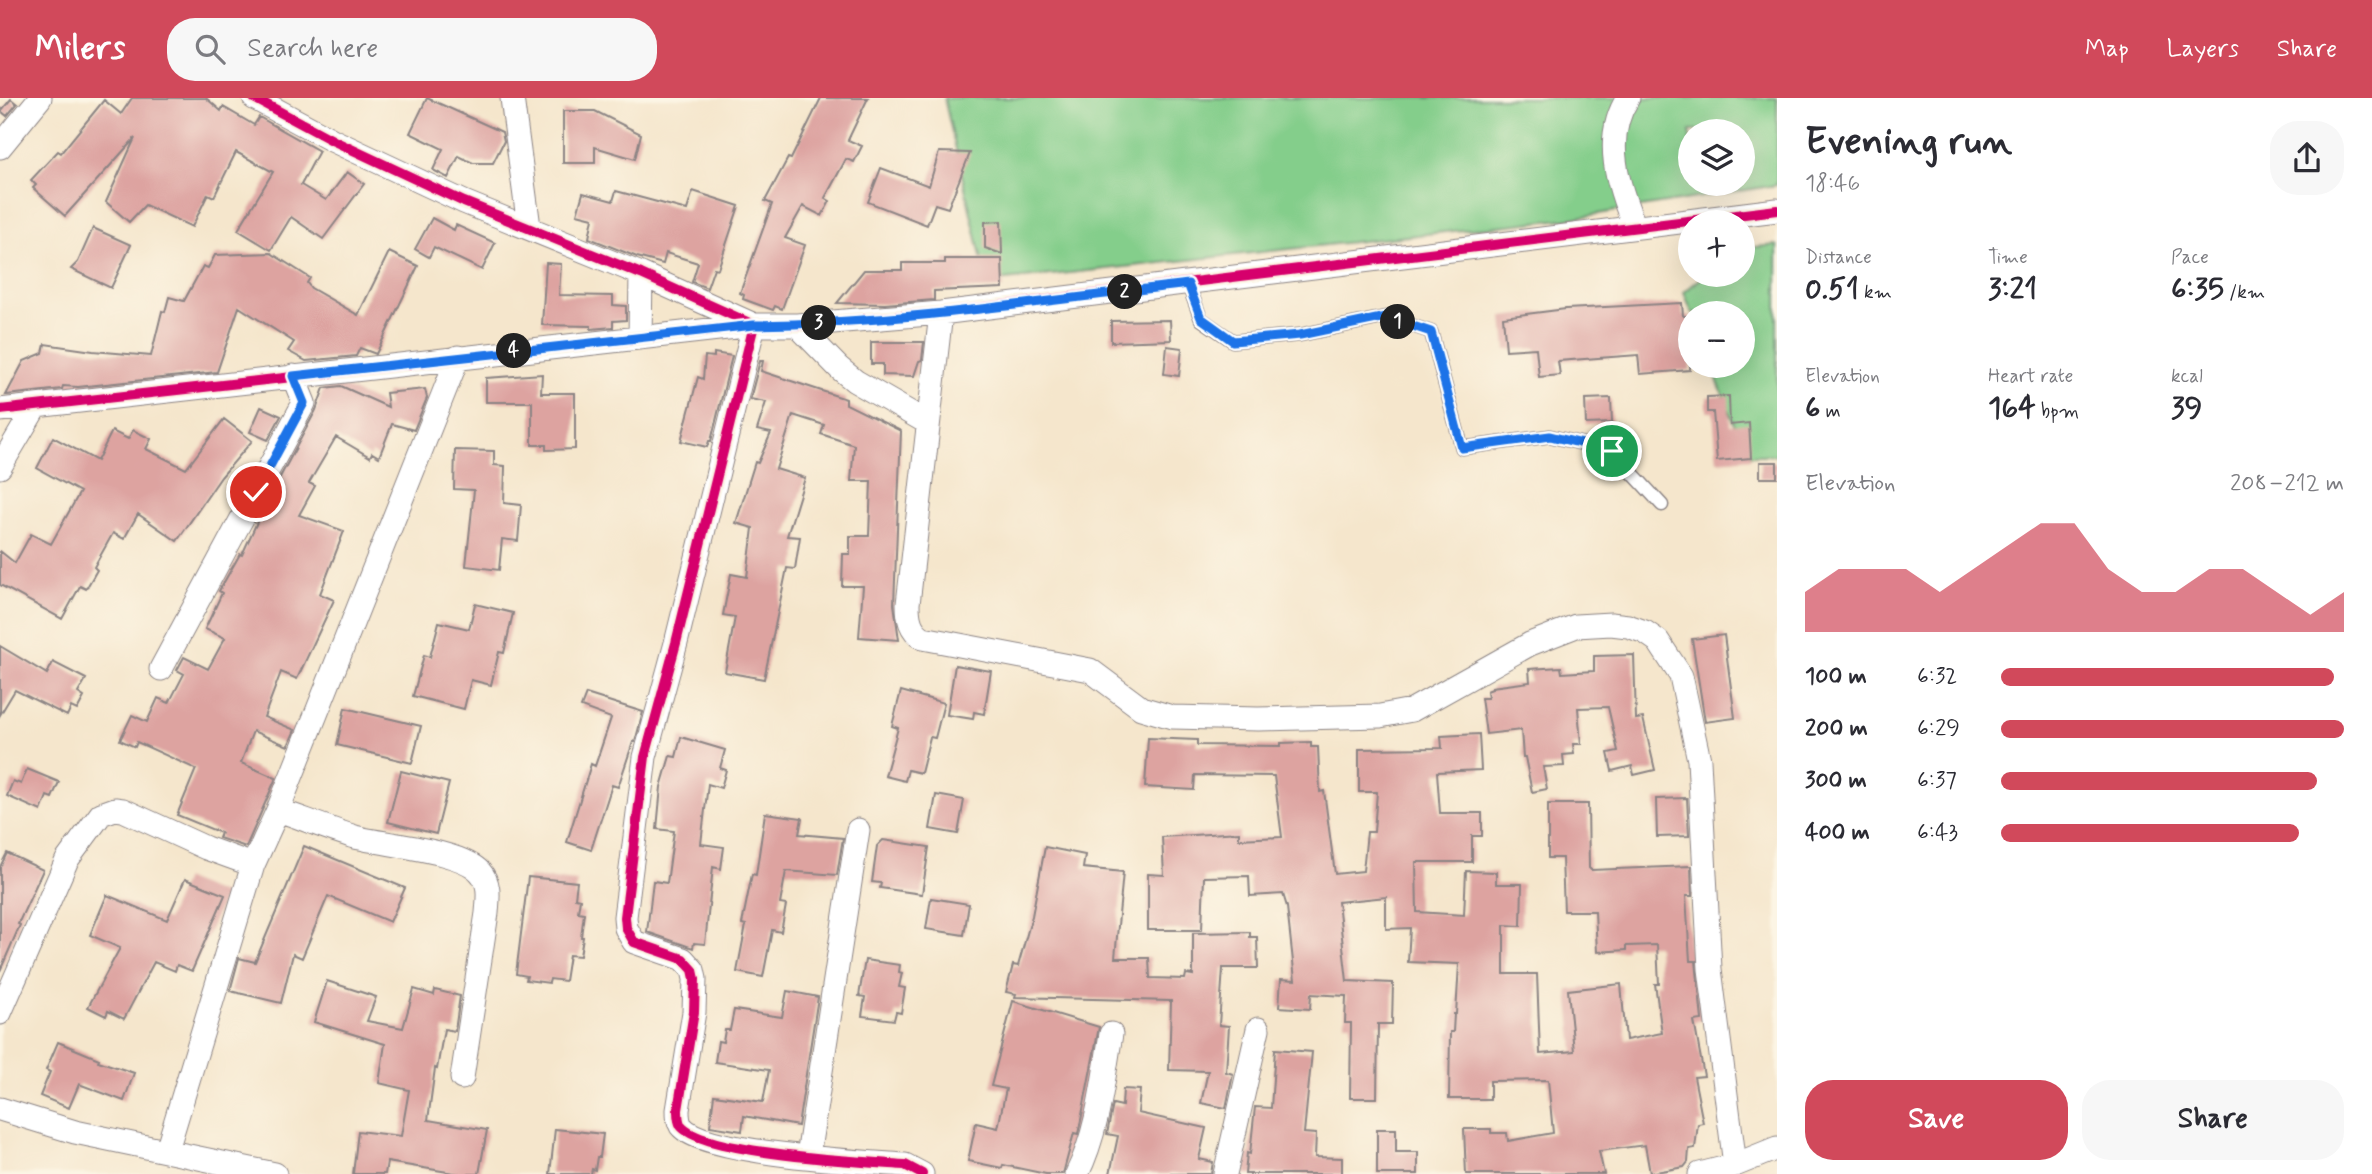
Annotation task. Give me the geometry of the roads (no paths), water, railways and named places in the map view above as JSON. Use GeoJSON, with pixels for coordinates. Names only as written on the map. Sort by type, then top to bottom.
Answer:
{"type":"FeatureCollection","features":[{"type":"Feature","properties":{"kind":"street"},"geometry":{"type":"LineString","coordinates":[[0,147],[40,98]]}},
{"type":"Feature","properties":{"kind":"street"},"geometry":{"type":"LineString","coordinates":[[254,98],[334,141],[440,191],[642,274],[754,325]]}},
{"type":"Feature","properties":{"kind":"street"},"geometry":{"type":"LineString","coordinates":[[512,98],[529,226]]}},
{"type":"Feature","properties":{"kind":"street"},"geometry":{"type":"LineString","coordinates":[[1628,98],[1617,122],[1615,161],[1616,177],[1635,227]]}},
{"type":"Feature","properties":{"kind":"street"},"geometry":{"type":"LineString","coordinates":[[0,410],[754,325],[797,325],[941,313],[1777,210]]}},
{"type":"Feature","properties":{"kind":"street"},"geometry":{"type":"LineString","coordinates":[[640,338],[642,274]]}},
{"type":"Feature","properties":{"kind":"street"},"geometry":{"type":"LineString","coordinates":[[941,313],[908,604],[910,622],[918,635],[929,640],[1090,670],[1132,703],[1150,712],[1172,717],[1209,719],[1397,715],[1431,702],[1530,644],[1576,626],[1628,626],[1645,632],[1658,641],[1681,676],[1699,760],[1710,969],[1735,1165]]}},
{"type":"Feature","properties":{"kind":"street"},"geometry":{"type":"LineString","coordinates":[[754,325],[645,757],[625,917],[626,929],[634,942],[683,960],[693,970],[694,1012],[680,1088],[678,1116],[681,1125],[691,1133],[718,1143],[808,1156],[905,1165],[922,1174]]}},
{"type":"Feature","properties":{"kind":"street"},"geometry":{"type":"LineString","coordinates":[[797,325],[847,374],[928,423]]}},
{"type":"Feature","properties":{"kind":"street"},"geometry":{"type":"LineString","coordinates":[[167,1150],[253,865],[278,810],[458,357]]}},
{"type":"Feature","properties":{"kind":"street"},"geometry":{"type":"LineString","coordinates":[[161,669],[304,403],[293,376]]}},
{"type":"Feature","properties":{"kind":"street"},"geometry":{"type":"LineString","coordinates":[[0,467],[36,406]]}},
{"type":"Feature","properties":{"kind":"street"},"geometry":{"type":"LineString","coordinates":[[0,1013],[67,860],[101,814],[115,808],[123,810],[206,848],[253,865]]}},
{"type":"Feature","properties":{"kind":"street"},"geometry":{"type":"LineString","coordinates":[[278,810],[357,837],[453,857],[481,873],[489,888],[487,913],[461,1078]]}},
{"type":"Feature","properties":{"kind":"street"},"geometry":{"type":"LineString","coordinates":[[808,1156],[858,830]]}},
{"type":"Feature","properties":{"kind":"street"},"geometry":{"type":"LineString","coordinates":[[1225,1174],[1258,1029]]}},
{"type":"Feature","properties":{"kind":"street"},"geometry":{"type":"LineString","coordinates":[[1077,1174],[1084,1160],[1098,1111],[1111,1034]]}},
{"type":"Feature","properties":{"kind":"street"},"geometry":{"type":"LineString","coordinates":[[0,1109],[75,1132],[275,1174]]}},
{"type":"Feature","properties":{"kind":"street"},"geometry":{"type":"LineString","coordinates":[[1700,1174],[1735,1165],[1777,1148]]}},
{"type":"Feature","properties":{"kind":"lane"},"geometry":{"type":"LineString","coordinates":[[1188,284],[1201,318],[1233,341],[1300,335],[1386,317],[1431,332],[1462,448],[1550,436],[1612,451],[1662,505]]}}]}
